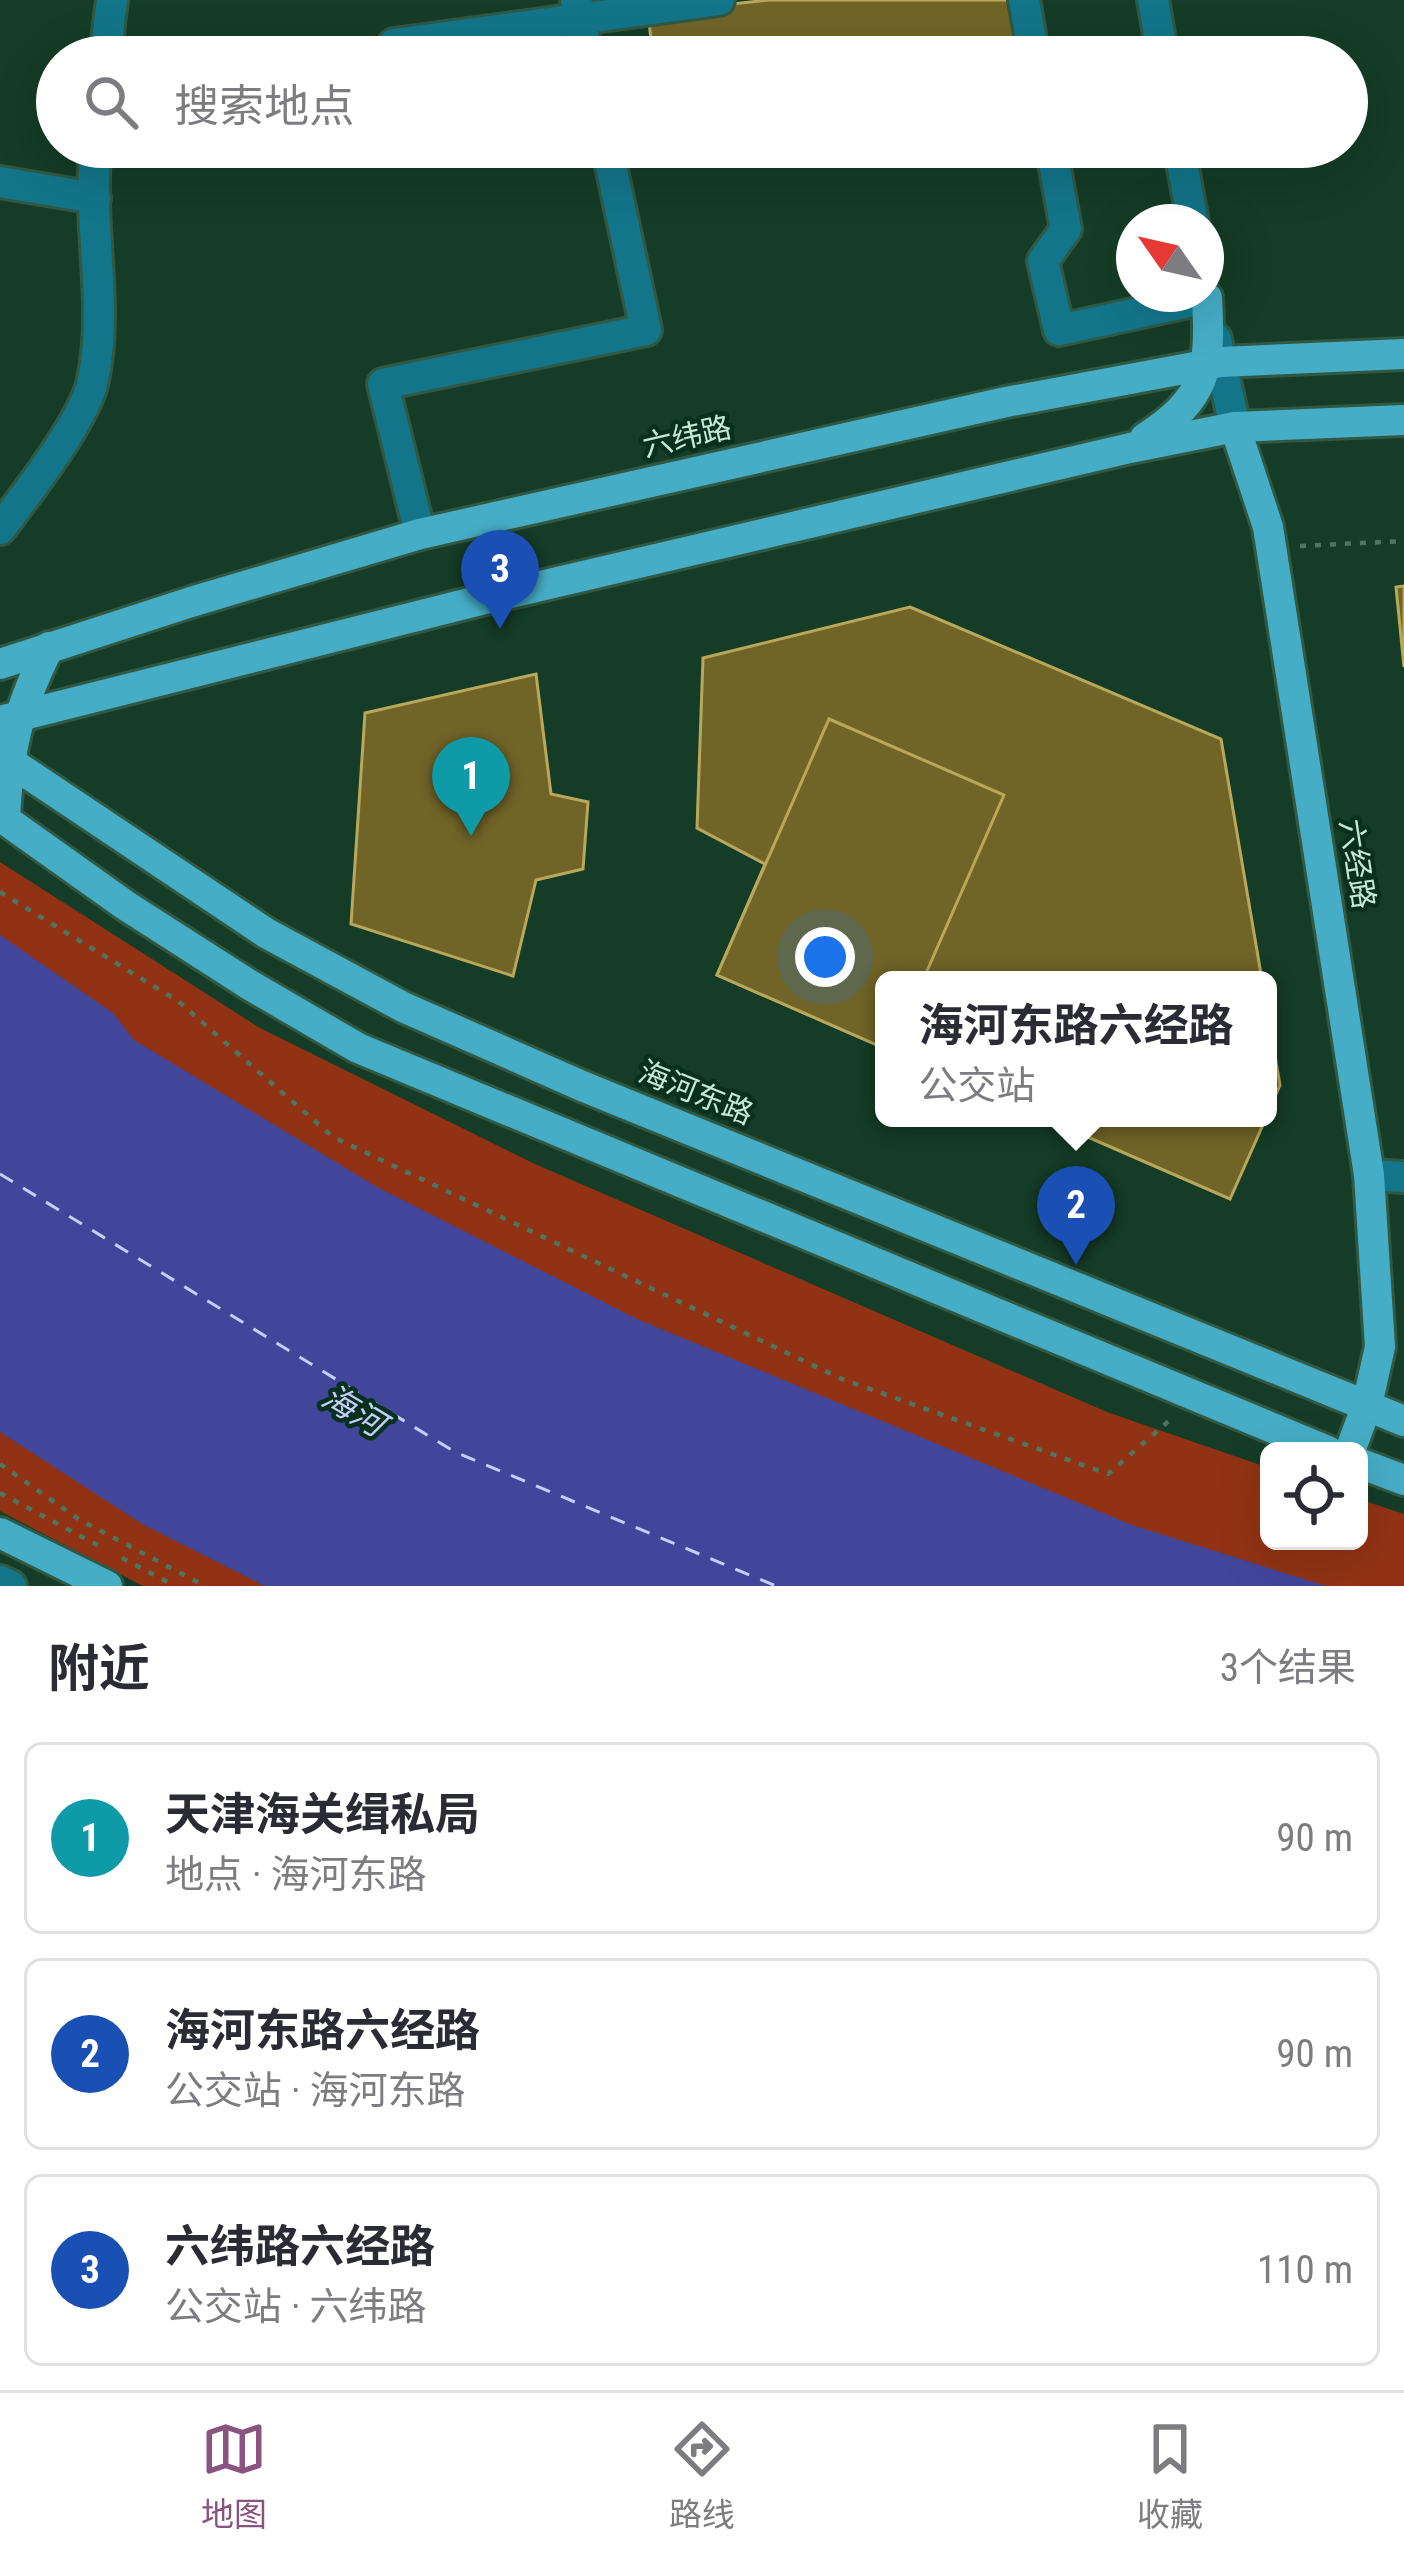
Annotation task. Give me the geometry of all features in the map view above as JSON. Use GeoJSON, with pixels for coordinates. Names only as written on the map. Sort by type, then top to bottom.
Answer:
{"type":"FeatureCollection","features":[{"type":"Feature","properties":{"kind":"main road","name":"六纬路"},"geometry":{"type":"LineString","coordinates":[[0,664],[420,534],[1006,402],[1214,363],[1404,354]]}},
{"type":"Feature","properties":{"kind":"main road"},"geometry":{"type":"LineString","coordinates":[[1130,448],[1187,406],[1214,363]]}},
{"type":"Feature","properties":{"kind":"main road"},"geometry":{"type":"LineString","coordinates":[[9,719],[464,604],[1130,448],[1235,427],[1404,420]]}},
{"type":"Feature","properties":{"kind":"main road","name":"六经路"},"geometry":{"type":"LineString","coordinates":[[1235,427],[1270,547],[1370,1174],[1380,1347],[1353,1442]]}},
{"type":"Feature","properties":{"kind":"main road"},"geometry":{"type":"LineString","coordinates":[[49,647],[9,719],[2,817],[125,905],[248,984],[358,1048],[1306,1442]]}},
{"type":"Feature","properties":{"kind":"main road","name":"海河东路"},"geometry":{"type":"LineString","coordinates":[[4,758],[266,933],[403,1007],[604,1095],[1404,1420]]}},
{"type":"Feature","properties":{"kind":"main road"},"geometry":{"type":"LineString","coordinates":[[1368,1466],[1404,1480]]}},
{"type":"Feature","properties":{"kind":"main road"},"geometry":{"type":"LineString","coordinates":[[0,1533],[107,1586]]}},
{"type":"Feature","properties":{"kind":"street"},"geometry":{"type":"LineString","coordinates":[[108,36],[112,0]]}},
{"type":"Feature","properties":{"kind":"street"},"geometry":{"type":"LineString","coordinates":[[437,36],[578,10],[719,0]]}},
{"type":"Feature","properties":{"kind":"street"},"geometry":{"type":"LineString","coordinates":[[1024,0],[1030,36]]}},
{"type":"Feature","properties":{"kind":"street"},"geometry":{"type":"LineString","coordinates":[[1153,0],[1159,36]]}},
{"type":"Feature","properties":{"kind":"street"},"geometry":{"type":"LineString","coordinates":[[0,529],[51,459],[93,383],[99,278],[95,168]]}},
{"type":"Feature","properties":{"kind":"street"},"geometry":{"type":"LineString","coordinates":[[420,534],[383,384],[646,330],[611,168]]}},
{"type":"Feature","properties":{"kind":"street"},"geometry":{"type":"LineString","coordinates":[[1055,168],[1066,229],[1043,260],[1059,330],[1135,312]]}},
{"type":"Feature","properties":{"kind":"street"},"geometry":{"type":"LineString","coordinates":[[1184,168],[1190,204]]}},
{"type":"Feature","properties":{"kind":"street"},"geometry":{"type":"LineString","coordinates":[[0,182],[95,198]]}},
{"type":"Feature","properties":{"kind":"street","name":"六经路"},"geometry":{"type":"LineString","coordinates":[[1208,312],[1214,363],[1235,427]]}},
{"type":"Feature","properties":{"kind":"street"},"geometry":{"type":"LineString","coordinates":[[1370,1174],[1404,1177]]}},
{"type":"Feature","properties":{"kind":"street"},"geometry":{"type":"LineString","coordinates":[[0,1581],[11,1586]]}},
{"type":"Feature","properties":{"kind":"path"},"geometry":{"type":"LineString","coordinates":[[1270,547],[1404,542]]}},
{"type":"Feature","properties":{"kind":"path"},"geometry":{"type":"LineString","coordinates":[[0,892],[178,1001],[333,1137],[842,1379],[1108,1474],[1176,1414]]}},
{"type":"Feature","properties":{"kind":"path"},"geometry":{"type":"LineString","coordinates":[[0,1464],[80,1520],[205,1586]]}},
{"type":"Feature","properties":{"kind":"path"},"geometry":{"type":"LineString","coordinates":[[0,1493],[100,1546]]}},
{"type":"Feature","properties":{"kind":"path"},"geometry":{"type":"LineString","coordinates":[[121,1557],[175,1586]]}},
{"type":"Feature","properties":{"kind":"shaded area"},"geometry":{"type":"Polygon","coordinates":[[[0,862],[260,1028],[535,1164],[1107,1412],[1260,1465],[1260,1550],[1368,1550],[1368,1502],[1404,1514],[1404,1586],[143,1586],[0,1511],[0,862]]]}},
{"type":"Feature","properties":{"kind":"water","name":"海河"},"geometry":{"type":"Polygon","coordinates":[[[0,935],[113,1013],[134,1040],[377,1187],[637,1319],[1132,1525],[1326,1586],[265,1586],[144,1525],[0,1432],[0,935]]]}},
{"type":"Feature","properties":{"kind":"building"},"geometry":{"type":"Polygon","coordinates":[[[769,0],[1017,0],[1021,36],[651,36],[648,13],[769,0]]]}},
{"type":"Feature","properties":{"kind":"building"},"geometry":{"type":"Polygon","coordinates":[[[1404,586],[1404,667],[1396,587],[1404,586]]]}},
{"type":"Feature","properties":{"kind":"building"},"geometry":{"type":"Polygon","coordinates":[[[910,607],[1221,739],[1260,971],[875,971],[875,1044],[717,975],[765,864],[697,828],[703,658],[910,607]]]}},
{"type":"Feature","properties":{"kind":"building"},"geometry":{"type":"Polygon","coordinates":[[[536,674],[551,794],[588,802],[583,869],[536,880],[513,976],[351,924],[365,713],[536,674]]]}},
{"type":"Feature","properties":{"kind":"building"},"geometry":{"type":"Polygon","coordinates":[[[829,719],[1004,795],[927,971],[875,971],[875,1044],[717,975],[829,719]]]}},
{"type":"Feature","properties":{"kind":"building"},"geometry":{"type":"Polygon","coordinates":[[[1065,1127],[1262,1127],[1230,1199],[1065,1127]]]}},
{"type":"Feature","properties":{"kind":"ferry route"},"geometry":{"type":"LineString","coordinates":[[0,1174],[455,1452],[776,1586]]}},
{"type":"Feature","properties":{"kind":"place","name":"六纬路六经路"},"geometry":{"type":"Point","coordinates":[500,629]}},
{"type":"Feature","properties":{"kind":"place","name":"天津海关缉私局"},"geometry":{"type":"Point","coordinates":[471,836]}},
{"type":"Feature","properties":{"kind":"place","name":"海河东路六经路"},"geometry":{"type":"Point","coordinates":[1076,1265]}}]}
